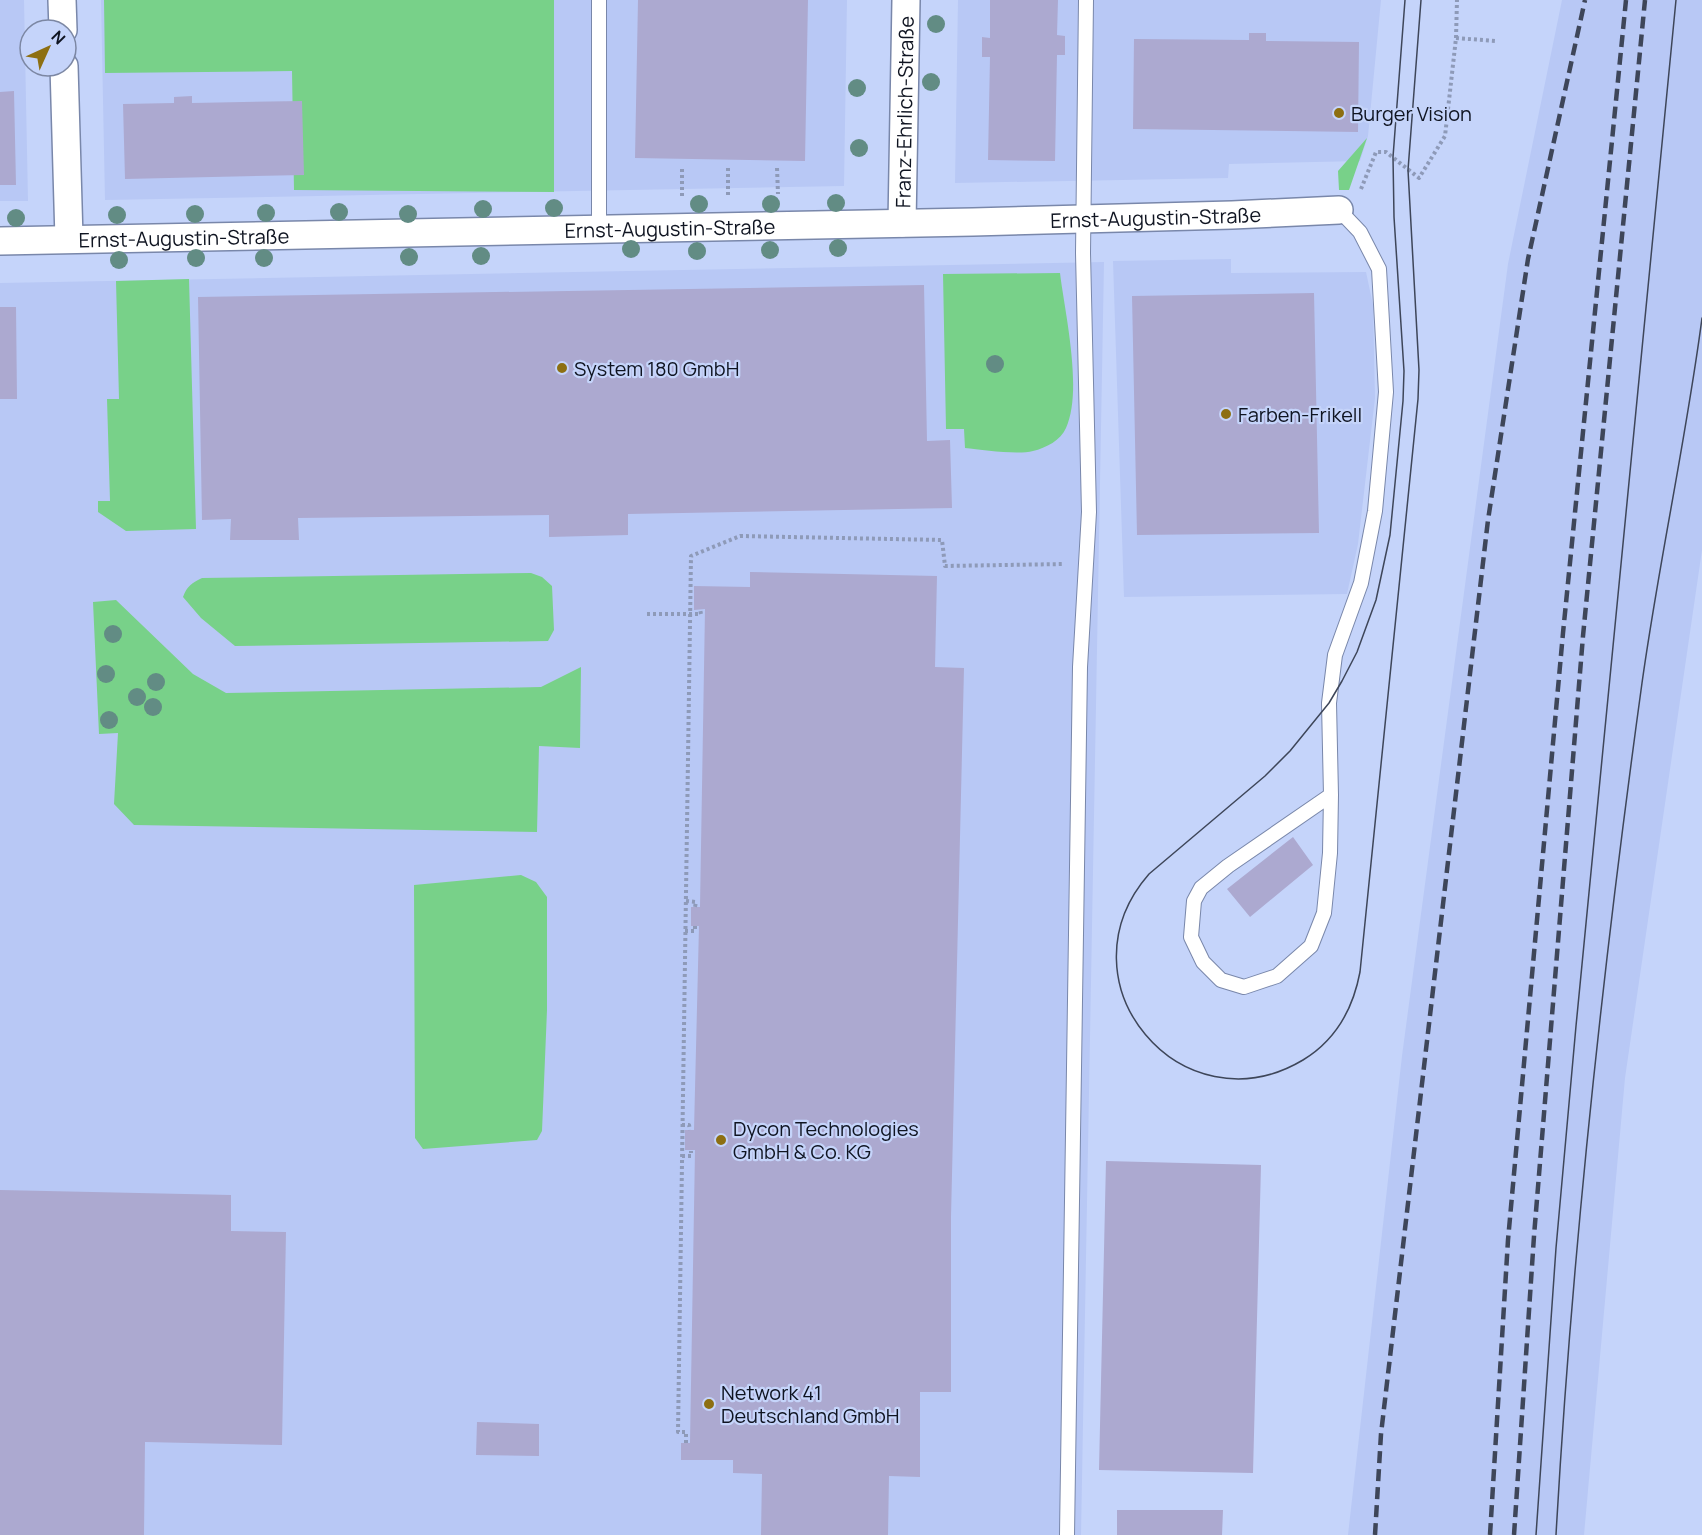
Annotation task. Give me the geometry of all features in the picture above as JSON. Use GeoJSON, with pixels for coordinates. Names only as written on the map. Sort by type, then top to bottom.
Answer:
{"type":"FeatureCollection","features":[{"type":"Feature","properties":{"kind":"street"},"geometry":{"type":"LineString","coordinates":[[62,0],[63,18]]}},
{"type":"Feature","properties":{"kind":"street","name":"Franz-Ehrlich-Straße"},"geometry":{"type":"LineString","coordinates":[[902,223],[906,0]]}},
{"type":"Feature","properties":{"kind":"street"},"geometry":{"type":"LineString","coordinates":[[64,78],[69,238]]}},
{"type":"Feature","properties":{"kind":"street","name":"Ernst-Augustin-Straße"},"geometry":{"type":"LineString","coordinates":[[0,240],[1084,220],[1339,210]]}},
{"type":"Feature","properties":{"kind":"lane"},"geometry":{"type":"LineString","coordinates":[[599,0],[599,229]]}},
{"type":"Feature","properties":{"kind":"lane"},"geometry":{"type":"LineString","coordinates":[[1067,1535],[1080,667],[1089,512],[1084,220],[1086,0]]}},
{"type":"Feature","properties":{"kind":"lane"},"geometry":{"type":"LineString","coordinates":[[1331,795],[1228,866],[1201,888],[1194,901],[1191,937],[1203,962],[1221,980],[1244,987],[1277,976],[1311,946],[1324,913],[1330,853],[1331,795],[1329,703],[1335,655],[1361,583],[1374,511],[1386,392],[1379,269],[1360,232],[1339,210]]}},
{"type":"Feature","properties":{"kind":"path"},"geometry":{"type":"LineString","coordinates":[[1339,210],[1358,196],[1376,152],[1386,152],[1419,178],[1445,136],[1457,0]]}},
{"type":"Feature","properties":{"kind":"path"},"geometry":{"type":"LineString","coordinates":[[1455,38],[1496,41]]}},
{"type":"Feature","properties":{"kind":"path"},"geometry":{"type":"LineString","coordinates":[[682,166],[682,196]]}},
{"type":"Feature","properties":{"kind":"path"},"geometry":{"type":"LineString","coordinates":[[728,167],[728,195]]}},
{"type":"Feature","properties":{"kind":"path"},"geometry":{"type":"LineString","coordinates":[[777,168],[778,194]]}},
{"type":"Feature","properties":{"kind":"path"},"geometry":{"type":"LineString","coordinates":[[686,1443],[686,1432],[678,1432],[691,556],[740,536],[942,540],[945,566],[1086,563]]}},
{"type":"Feature","properties":{"kind":"path"},"geometry":{"type":"LineString","coordinates":[[646,614],[691,615],[701,614],[700,609]]}},
{"type":"Feature","properties":{"kind":"path"},"geometry":{"type":"LineString","coordinates":[[686,901],[696,902],[695,907]]}},
{"type":"Feature","properties":{"kind":"path"},"geometry":{"type":"LineString","coordinates":[[685,931],[695,931],[695,926]]}},
{"type":"Feature","properties":{"kind":"path"},"geometry":{"type":"LineString","coordinates":[[682,1125],[690,1125],[690,1130]]}},
{"type":"Feature","properties":{"kind":"path"},"geometry":{"type":"LineString","coordinates":[[681,1156],[691,1156],[691,1151]]}},
{"type":"Feature","properties":{"kind":"shaded area"},"geometry":{"type":"Polygon","coordinates":[[[0,0],[24,0],[24,18],[18,18],[18,78],[26,78],[28,201],[0,201],[0,0]]]}},
{"type":"Feature","properties":{"kind":"shaded area"},"geometry":{"type":"Polygon","coordinates":[[[101,0],[847,0],[844,186],[105,200],[101,0]]]}},
{"type":"Feature","properties":{"kind":"shaded area"},"geometry":{"type":"Polygon","coordinates":[[[958,0],[1381,0],[1368,136],[1360,161],[1229,164],[1228,178],[955,183],[958,0]]]}},
{"type":"Feature","properties":{"kind":"shaded area"},"geometry":{"type":"Polygon","coordinates":[[[1562,0],[1702,0],[1702,550],[1625,1078],[1584,1535],[1348,1535],[1402,1056],[1508,264],[1562,0]]]}},
{"type":"Feature","properties":{"kind":"shaded area"},"geometry":{"type":"Polygon","coordinates":[[[1231,259],[1231,273],[1366,272],[1373,305],[1375,398],[1358,544],[1347,594],[1124,597],[1113,261],[1231,259]]]}},
{"type":"Feature","properties":{"kind":"shaded area"},"geometry":{"type":"Polygon","coordinates":[[[1104,262],[1081,1535],[0,1535],[0,283],[1104,262]]]}},
{"type":"Feature","properties":{"kind":"green space"},"geometry":{"type":"Polygon","coordinates":[[[104,0],[554,0],[554,192],[294,190],[292,71],[105,73],[104,0]]]}},
{"type":"Feature","properties":{"kind":"green space"},"geometry":{"type":"Polygon","coordinates":[[[1367,138],[1349,190],[1339,190],[1338,171],[1367,138]]]}},
{"type":"Feature","properties":{"kind":"green space"},"geometry":{"type":"Polygon","coordinates":[[[1060,273],[1073,373],[1071,412],[1064,432],[1048,446],[1026,452],[965,448],[964,429],[946,429],[943,274],[1060,273]]]}},
{"type":"Feature","properties":{"kind":"green space"},"geometry":{"type":"Polygon","coordinates":[[[189,279],[196,529],[126,531],[98,512],[98,501],[110,501],[107,399],[119,399],[116,281],[189,279]]]}},
{"type":"Feature","properties":{"kind":"green space"},"geometry":{"type":"Polygon","coordinates":[[[531,573],[542,577],[552,586],[554,630],[548,641],[235,646],[201,618],[183,597],[190,585],[202,578],[531,573]]]}},
{"type":"Feature","properties":{"kind":"green space"},"geometry":{"type":"Polygon","coordinates":[[[116,600],[193,674],[226,693],[541,687],[581,667],[580,748],[539,746],[537,832],[134,825],[114,804],[118,733],[99,734],[93,602],[116,600]]]}},
{"type":"Feature","properties":{"kind":"green space"},"geometry":{"type":"Polygon","coordinates":[[[521,875],[536,882],[547,897],[547,1010],[542,1131],[537,1140],[423,1149],[415,1138],[414,885],[521,875]]]}},
{"type":"Feature","properties":{"kind":"building"},"geometry":{"type":"Polygon","coordinates":[[[638,0],[808,0],[805,161],[635,158],[638,0]]]}},
{"type":"Feature","properties":{"kind":"building"},"geometry":{"type":"Polygon","coordinates":[[[990,0],[1058,0],[1057,35],[1065,36],[1065,55],[1057,55],[1055,161],[988,160],[990,57],[982,57],[982,37],[990,38],[990,0]]]}},
{"type":"Feature","properties":{"kind":"building"},"geometry":{"type":"Polygon","coordinates":[[[1249,33],[1266,33],[1266,41],[1359,42],[1358,132],[1133,129],[1134,39],[1249,40],[1249,33]]]}},
{"type":"Feature","properties":{"kind":"building"},"geometry":{"type":"Polygon","coordinates":[[[14,91],[16,185],[0,185],[0,92],[14,91]]]}},
{"type":"Feature","properties":{"kind":"building"},"geometry":{"type":"Polygon","coordinates":[[[192,96],[192,103],[302,101],[304,175],[125,179],[123,104],[174,103],[174,97],[192,96]]]}},
{"type":"Feature","properties":{"kind":"building","name":"System 180 GmbH"},"geometry":{"type":"Polygon","coordinates":[[[924,285],[927,441],[950,440],[952,508],[628,514],[628,535],[549,537],[549,515],[298,518],[299,540],[230,540],[231,519],[202,520],[198,297],[924,285]]]}},
{"type":"Feature","properties":{"kind":"building","name":"Farben-Frikell"},"geometry":{"type":"Polygon","coordinates":[[[1314,293],[1319,533],[1137,535],[1132,296],[1314,293]]]}},
{"type":"Feature","properties":{"kind":"building"},"geometry":{"type":"Polygon","coordinates":[[[0,307],[16,307],[17,399],[0,399],[0,307]]]}},
{"type":"Feature","properties":{"kind":"building"},"geometry":{"type":"Polygon","coordinates":[[[750,572],[937,576],[935,667],[964,668],[951,1217],[951,1392],[920,1392],[920,1477],[889,1476],[888,1535],[761,1535],[762,1474],[733,1473],[733,1460],[681,1460],[681,1443],[690,1443],[695,1150],[685,1150],[685,1130],[694,1130],[699,926],[691,926],[691,907],[700,907],[705,609],[694,610],[694,586],[750,587],[750,572]]]}},
{"type":"Feature","properties":{"kind":"building"},"geometry":{"type":"Polygon","coordinates":[[[1293,837],[1313,865],[1250,917],[1227,889],[1293,837]]]}},
{"type":"Feature","properties":{"kind":"building"},"geometry":{"type":"Polygon","coordinates":[[[1106,1161],[1261,1165],[1253,1473],[1099,1470],[1106,1161]]]}},
{"type":"Feature","properties":{"kind":"building"},"geometry":{"type":"Polygon","coordinates":[[[0,1190],[231,1195],[231,1231],[286,1232],[282,1445],[145,1442],[144,1535],[0,1535],[0,1190]]]}},
{"type":"Feature","properties":{"kind":"building"},"geometry":{"type":"Polygon","coordinates":[[[477,1422],[539,1424],[539,1456],[476,1455],[477,1422]]]}},
{"type":"Feature","properties":{"kind":"building"},"geometry":{"type":"Polygon","coordinates":[[[1117,1510],[1223,1510],[1222,1535],[1117,1535],[1117,1510]]]}},
{"type":"Feature","properties":{"kind":"tram line"},"geometry":{"type":"LineString","coordinates":[[1405,0],[1393,157],[1394,217],[1404,371],[1403,401],[1390,535],[1376,600],[1357,652],[1342,681],[1329,703],[1290,751],[1265,776],[1149,874],[1124,916],[1116,959],[1125,999],[1145,1034],[1176,1061],[1215,1076],[1258,1077],[1303,1060],[1315,1052],[1334,1033],[1348,1011],[1360,972],[1418,399],[1419,370],[1408,170],[1421,0]]}},
{"type":"Feature","properties":{"kind":"tram line"},"geometry":{"type":"LineString","coordinates":[[1536,1535],[1556,1248],[1576,1026],[1676,0]]}},
{"type":"Feature","properties":{"kind":"tram line"},"geometry":{"type":"LineString","coordinates":[[1556,1535],[1580,1215],[1614,895],[1649,637],[1702,318]]}},
{"type":"Feature","properties":{"kind":"railway"},"geometry":{"type":"LineString","coordinates":[[1375,1535],[1381,1434],[1488,520],[1528,259],[1585,0]]}},
{"type":"Feature","properties":{"kind":"railway"},"geometry":{"type":"LineString","coordinates":[[1490,1535],[1508,1240],[1563,633],[1626,0]]}},
{"type":"Feature","properties":{"kind":"railway"},"geometry":{"type":"LineString","coordinates":[[1514,1535],[1534,1236],[1583,636],[1645,0]]}},
{"type":"Feature","properties":{"kind":"place","name":"Burger Vision"},"geometry":{"type":"Point","coordinates":[1339,113]}},
{"type":"Feature","properties":{"kind":"place","name":"System 180 GmbH"},"geometry":{"type":"Point","coordinates":[562,368]}},
{"type":"Feature","properties":{"kind":"place","name":"Farben-Frikell"},"geometry":{"type":"Point","coordinates":[1226,414]}},
{"type":"Feature","properties":{"kind":"place","name":"Dycon Technologies GmbH & Co. KG"},"geometry":{"type":"Point","coordinates":[721,1140]}},
{"type":"Feature","properties":{"kind":"place","name":"Network 41 Deutschland GmbH"},"geometry":{"type":"Point","coordinates":[709,1404]}}]}
